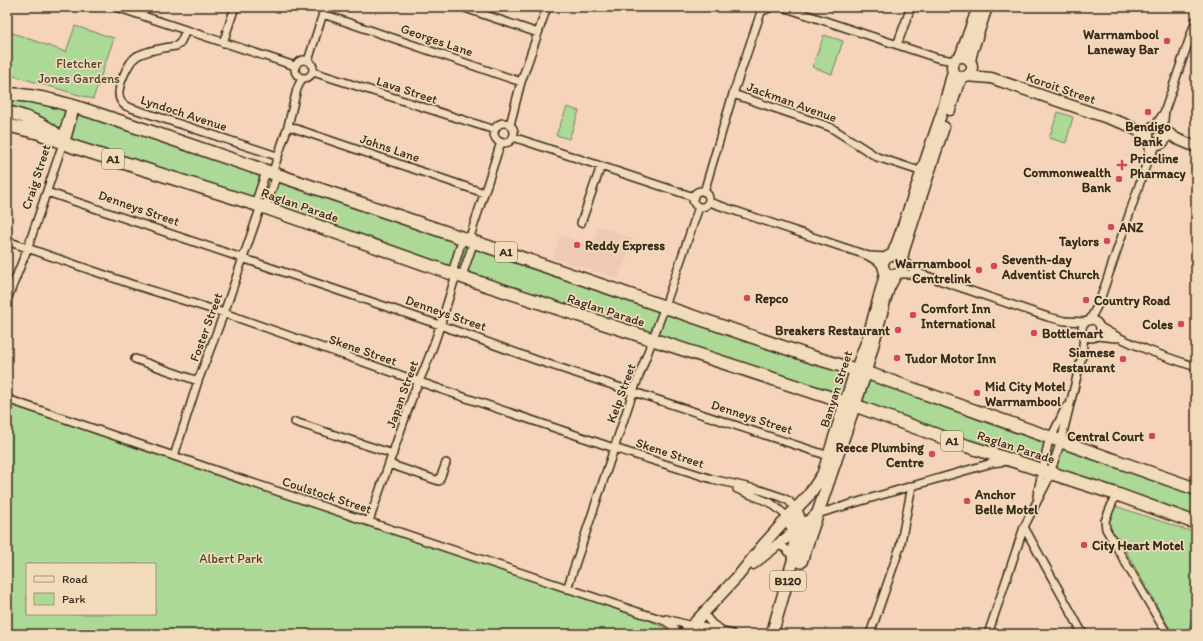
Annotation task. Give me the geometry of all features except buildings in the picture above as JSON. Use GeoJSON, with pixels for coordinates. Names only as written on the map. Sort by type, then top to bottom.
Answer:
{"type":"FeatureCollection","features":[{"type":"Feature","properties":{"kind":"highway","name":"Raglan Parade"},"geometry":{"type":"LineString","coordinates":[[9,93],[40,98],[122,122],[812,357],[861,371],[1196,488]]}},
{"type":"Feature","properties":{"kind":"highway","name":"Craig Street"},"geometry":{"type":"LineString","coordinates":[[63,142],[73,107]]}},
{"type":"Feature","properties":{"kind":"highway"},"geometry":{"type":"LineString","coordinates":[[7,112],[24,116],[42,124],[57,134],[63,142]]}},
{"type":"Feature","properties":{"kind":"highway","name":"Raglan Parade"},"geometry":{"type":"LineString","coordinates":[[7,125],[40,133],[63,142],[261,206],[457,275],[850,405],[1009,460],[1116,494],[1196,523]]}},
{"type":"Feature","properties":{"kind":"main road","name":"Banyan Street"},"geometry":{"type":"LineString","coordinates":[[819,509],[832,458],[861,371]]}},
{"type":"Feature","properties":{"kind":"main road","name":"Banyan Street"},"geometry":{"type":"LineString","coordinates":[[792,513],[811,492],[832,458]]}},
{"type":"Feature","properties":{"kind":"main road"},"geometry":{"type":"LineString","coordinates":[[811,492],[819,509]]}},
{"type":"Feature","properties":{"kind":"main road","name":"B120"},"geometry":{"type":"LineString","coordinates":[[773,632],[797,563],[819,509]]}},
{"type":"Feature","properties":{"kind":"main road","name":"B120"},"geometry":{"type":"LineString","coordinates":[[792,513],[799,529],[796,549],[797,563]]}},
{"type":"Feature","properties":{"kind":"street"},"geometry":{"type":"LineString","coordinates":[[116,7],[295,66]]}},
{"type":"Feature","properties":{"kind":"street"},"geometry":{"type":"LineString","coordinates":[[223,43],[235,7]]}},
{"type":"Feature","properties":{"kind":"street"},"geometry":{"type":"LineString","coordinates":[[462,7],[538,33]]}},
{"type":"Feature","properties":{"kind":"street"},"geometry":{"type":"LineString","coordinates":[[510,125],[521,82],[547,7]]}},
{"type":"Feature","properties":{"kind":"street"},"geometry":{"type":"LineString","coordinates":[[704,192],[760,8],[765,10],[771,7]]}},
{"type":"Feature","properties":{"kind":"street"},"geometry":{"type":"LineString","coordinates":[[783,7],[955,65]]}},
{"type":"Feature","properties":{"kind":"street"},"geometry":{"type":"LineString","coordinates":[[897,45],[911,7]]}},
{"type":"Feature","properties":{"kind":"street"},"geometry":{"type":"LineString","coordinates":[[897,274],[903,268],[904,250],[955,65],[978,7]]}},
{"type":"Feature","properties":{"kind":"street"},"geometry":{"type":"LineString","coordinates":[[883,268],[884,261],[889,256],[898,240],[958,84],[964,76],[970,73],[972,52],[987,7]]}},
{"type":"Feature","properties":{"kind":"street"},"geometry":{"type":"LineString","coordinates":[[308,61],[324,11]]}},
{"type":"Feature","properties":{"kind":"street","name":"Georges Lane"},"geometry":{"type":"LineString","coordinates":[[324,11],[521,82]]}},
{"type":"Feature","properties":{"kind":"street"},"geometry":{"type":"LineString","coordinates":[[988,634],[1024,527],[1036,503],[1056,439],[1071,398],[1082,356],[1083,326],[1088,321],[1099,303],[1162,114],[1165,110],[1196,20]]}},
{"type":"Feature","properties":{"kind":"street","name":"Lyndoch Avenue"},"geometry":{"type":"LineString","coordinates":[[186,31],[180,43],[176,46],[143,53],[129,64],[120,88],[120,101],[125,106],[277,156]]}},
{"type":"Feature","properties":{"kind":"street"},"geometry":{"type":"LineString","coordinates":[[955,65],[966,58],[971,63]]}},
{"type":"Feature","properties":{"kind":"street"},"geometry":{"type":"LineString","coordinates":[[299,61],[308,61],[312,65],[313,72],[308,77],[302,78],[295,72],[295,66],[299,61]]}},
{"type":"Feature","properties":{"kind":"street","name":"Koroit Street"},"geometry":{"type":"LineString","coordinates":[[971,63],[988,77]]}},
{"type":"Feature","properties":{"kind":"street"},"geometry":{"type":"LineString","coordinates":[[955,65],[957,75],[964,76]]}},
{"type":"Feature","properties":{"kind":"street","name":"Lava Street"},"geometry":{"type":"LineString","coordinates":[[313,72],[495,130]]}},
{"type":"Feature","properties":{"kind":"street","name":"Koroit Street"},"geometry":{"type":"LineString","coordinates":[[964,76],[988,77],[1196,147]]}},
{"type":"Feature","properties":{"kind":"street"},"geometry":{"type":"LineString","coordinates":[[261,206],[288,126],[297,89],[302,78]]}},
{"type":"Feature","properties":{"kind":"street","name":"Jackman Avenue"},"geometry":{"type":"LineString","coordinates":[[733,94],[830,127],[877,157],[924,173]]}},
{"type":"Feature","properties":{"kind":"street"},"geometry":{"type":"LineString","coordinates":[[502,123],[510,125],[513,129],[513,137],[507,142],[501,142],[495,136],[495,130],[502,123]]}},
{"type":"Feature","properties":{"kind":"street","name":"Johns Lane"},"geometry":{"type":"LineString","coordinates":[[288,126],[484,193]]}},
{"type":"Feature","properties":{"kind":"street"},"geometry":{"type":"LineString","coordinates":[[513,137],[694,197]]}},
{"type":"Feature","properties":{"kind":"street","name":"Craig Street"},"geometry":{"type":"LineString","coordinates":[[7,300],[28,247],[63,142]]}},
{"type":"Feature","properties":{"kind":"street","name":"Japan Street"},"geometry":{"type":"LineString","coordinates":[[370,521],[414,392],[440,325],[501,142]]}},
{"type":"Feature","properties":{"kind":"street"},"geometry":{"type":"LineString","coordinates":[[581,223],[601,166]]}},
{"type":"Feature","properties":{"kind":"street"},"geometry":{"type":"LineString","coordinates":[[261,206],[272,174]]}},
{"type":"Feature","properties":{"kind":"street","name":"Denneys Street"},"geometry":{"type":"LineString","coordinates":[[47,192],[440,325],[536,360],[832,458]]}},
{"type":"Feature","properties":{"kind":"street"},"geometry":{"type":"LineString","coordinates":[[697,192],[704,192],[708,195],[709,202],[706,205],[699,206],[695,204],[694,197],[697,192]]}},
{"type":"Feature","properties":{"kind":"street"},"geometry":{"type":"LineString","coordinates":[[709,202],[866,255],[877,261],[888,274],[921,274],[1042,315],[1065,321],[1094,321],[1118,338],[1196,367]]}},
{"type":"Feature","properties":{"kind":"street","name":"Foster Street"},"geometry":{"type":"LineString","coordinates":[[174,456],[198,381],[224,313],[261,206]]}},
{"type":"Feature","properties":{"kind":"street","name":"Kelp Street"},"geometry":{"type":"LineString","coordinates":[[567,589],[633,392],[653,340],[699,206]]}},
{"type":"Feature","properties":{"kind":"street","name":"Japan Street"},"geometry":{"type":"LineString","coordinates":[[457,275],[469,239]]}},
{"type":"Feature","properties":{"kind":"street","name":"Skene Street"},"geometry":{"type":"LineString","coordinates":[[7,241],[28,247],[131,284],[224,313],[419,382],[614,448],[712,479],[792,513]]}},
{"type":"Feature","properties":{"kind":"street"},"geometry":{"type":"LineString","coordinates":[[866,255],[898,255],[921,274]]}},
{"type":"Feature","properties":{"kind":"street","name":"Banyan Street"},"geometry":{"type":"LineString","coordinates":[[861,371],[867,340],[885,273],[883,268]]}},
{"type":"Feature","properties":{"kind":"street","name":"Banyan Street"},"geometry":{"type":"LineString","coordinates":[[861,371],[889,288],[897,274]]}},
{"type":"Feature","properties":{"kind":"street"},"geometry":{"type":"LineString","coordinates":[[1082,356],[1099,332],[1099,303]]}},
{"type":"Feature","properties":{"kind":"street"},"geometry":{"type":"LineString","coordinates":[[1065,321],[1083,332],[1088,337],[1118,338]]}},
{"type":"Feature","properties":{"kind":"street"},"geometry":{"type":"LineString","coordinates":[[135,359],[198,381]]}},
{"type":"Feature","properties":{"kind":"street"},"geometry":{"type":"LineString","coordinates":[[1046,472],[1048,444],[1056,439],[1071,398]]}},
{"type":"Feature","properties":{"kind":"street","name":"Coulstock Street"},"geometry":{"type":"LineString","coordinates":[[7,399],[670,623],[675,628],[677,634]]}},
{"type":"Feature","properties":{"kind":"street"},"geometry":{"type":"LineString","coordinates":[[296,422],[393,454]]}},
{"type":"Feature","properties":{"kind":"street"},"geometry":{"type":"LineString","coordinates":[[739,575],[799,529],[819,509],[841,506],[992,463],[1009,460]]}},
{"type":"Feature","properties":{"kind":"street"},"geometry":{"type":"LineString","coordinates":[[389,464],[439,480],[446,463]]}},
{"type":"Feature","properties":{"kind":"street","name":"Skene Street"},"geometry":{"type":"LineString","coordinates":[[712,479],[797,500],[811,492]]}},
{"type":"Feature","properties":{"kind":"street"},"geometry":{"type":"LineString","coordinates":[[870,634],[900,547],[912,486]]}},
{"type":"Feature","properties":{"kind":"street"},"geometry":{"type":"LineString","coordinates":[[1116,494],[1105,521],[1106,529],[1167,634]]}},
{"type":"Feature","properties":{"kind":"street","name":"Skene Street"},"geometry":{"type":"LineString","coordinates":[[781,497],[789,501],[792,513]]}},
{"type":"Feature","properties":{"kind":"street"},"geometry":{"type":"LineString","coordinates":[[684,634],[739,575],[762,546],[792,513]]}},
{"type":"Feature","properties":{"kind":"street"},"geometry":{"type":"LineString","coordinates":[[1024,527],[1083,634]]}},
{"type":"Feature","properties":{"kind":"street"},"geometry":{"type":"LineString","coordinates":[[778,544],[789,551],[797,563]]}},
{"type":"Feature","properties":{"kind":"street","name":"Coulstock Street"},"geometry":{"type":"LineString","coordinates":[[641,613],[732,634]]}},
{"type":"Feature","properties":{"kind":"street"},"geometry":{"type":"LineString","coordinates":[[704,613],[712,624],[732,634]]}},
{"type":"Feature","properties":{"kind":"street"},"geometry":{"type":"LineString","coordinates":[[1193,634],[1196,626]]}},
{"type":"Feature","properties":{"kind":"shaded area"},"geometry":{"type":"Polygon","coordinates":[[[599,226],[633,239],[618,279],[553,258],[560,235],[592,245],[599,226]]]}},
{"type":"Feature","properties":{"kind":"green space","name":"Fletcher Jones Gardens"},"geometry":{"type":"Polygon","coordinates":[[[75,26],[114,38],[93,99],[7,74],[7,31],[66,52],[75,26]]]}},
{"type":"Feature","properties":{"kind":"green space"},"geometry":{"type":"Polygon","coordinates":[[[824,35],[843,41],[832,74],[812,67],[824,35]]]}},
{"type":"Feature","properties":{"kind":"green space"},"geometry":{"type":"Polygon","coordinates":[[[7,94],[28,95],[1196,489],[1196,523],[7,125],[7,94]]]}},
{"type":"Feature","properties":{"kind":"green space"},"geometry":{"type":"Polygon","coordinates":[[[567,107],[579,111],[569,139],[556,135],[567,107]]]}},
{"type":"Feature","properties":{"kind":"green space"},"geometry":{"type":"Polygon","coordinates":[[[1058,112],[1073,117],[1066,143],[1049,138],[1058,112]]]}},
{"type":"Feature","properties":{"kind":"green space","name":"Albert Park"},"geometry":{"type":"Polygon","coordinates":[[[7,402],[638,615],[665,628],[669,634],[7,634],[7,402]]]}},
{"type":"Feature","properties":{"kind":"green space"},"geometry":{"type":"Polygon","coordinates":[[[1112,505],[1196,533],[1196,605],[1187,634],[1173,634],[1118,537],[1113,536],[1106,529],[1112,505]]]}},
{"type":"Feature","properties":{"kind":"place","name":"Warrnambool Laneway Bar"},"geometry":{"type":"Point","coordinates":[1167,41]}},
{"type":"Feature","properties":{"kind":"place","name":"Bendigo Bank"},"geometry":{"type":"Point","coordinates":[1148,112]}},
{"type":"Feature","properties":{"kind":"place","name":"Priceline Pharmacy"},"geometry":{"type":"Point","coordinates":[1122,165]}},
{"type":"Feature","properties":{"kind":"place","name":"Commonwealth Bank"},"geometry":{"type":"Point","coordinates":[1119,179]}},
{"type":"Feature","properties":{"kind":"place","name":"ANZ"},"geometry":{"type":"Point","coordinates":[1111,227]}},
{"type":"Feature","properties":{"kind":"place","name":"Taylors"},"geometry":{"type":"Point","coordinates":[1107,241]}},
{"type":"Feature","properties":{"kind":"place","name":"Reddy Express"},"geometry":{"type":"Point","coordinates":[577,245]}},
{"type":"Feature","properties":{"kind":"place","name":"Seventh-day Adventist Church"},"geometry":{"type":"Point","coordinates":[994,266]}},
{"type":"Feature","properties":{"kind":"place","name":"Warrnambool Centrelink"},"geometry":{"type":"Point","coordinates":[979,270]}},
{"type":"Feature","properties":{"kind":"place","name":"Repco"},"geometry":{"type":"Point","coordinates":[747,298]}},
{"type":"Feature","properties":{"kind":"place","name":"Country Road"},"geometry":{"type":"Point","coordinates":[1086,300]}},
{"type":"Feature","properties":{"kind":"place","name":"Comfort Inn International"},"geometry":{"type":"Point","coordinates":[913,315]}},
{"type":"Feature","properties":{"kind":"place","name":"Coles"},"geometry":{"type":"Point","coordinates":[1181,324]}},
{"type":"Feature","properties":{"kind":"place","name":"Breakers Restaurant"},"geometry":{"type":"Point","coordinates":[898,330]}},
{"type":"Feature","properties":{"kind":"place","name":"Bottlemart"},"geometry":{"type":"Point","coordinates":[1034,333]}},
{"type":"Feature","properties":{"kind":"place","name":"Tudor Motor Inn"},"geometry":{"type":"Point","coordinates":[897,358]}},
{"type":"Feature","properties":{"kind":"place","name":"Siamese Restaurant"},"geometry":{"type":"Point","coordinates":[1123,359]}},
{"type":"Feature","properties":{"kind":"place","name":"Mid City Motel Warrnambool"},"geometry":{"type":"Point","coordinates":[977,393]}},
{"type":"Feature","properties":{"kind":"place","name":"Central Court"},"geometry":{"type":"Point","coordinates":[1152,436]}},
{"type":"Feature","properties":{"kind":"place","name":"Reece Plumbing Centre"},"geometry":{"type":"Point","coordinates":[932,454]}},
{"type":"Feature","properties":{"kind":"place","name":"Anchor Belle Motel"},"geometry":{"type":"Point","coordinates":[967,501]}},
{"type":"Feature","properties":{"kind":"place","name":"City Heart Motel"},"geometry":{"type":"Point","coordinates":[1084,545]}}]}
